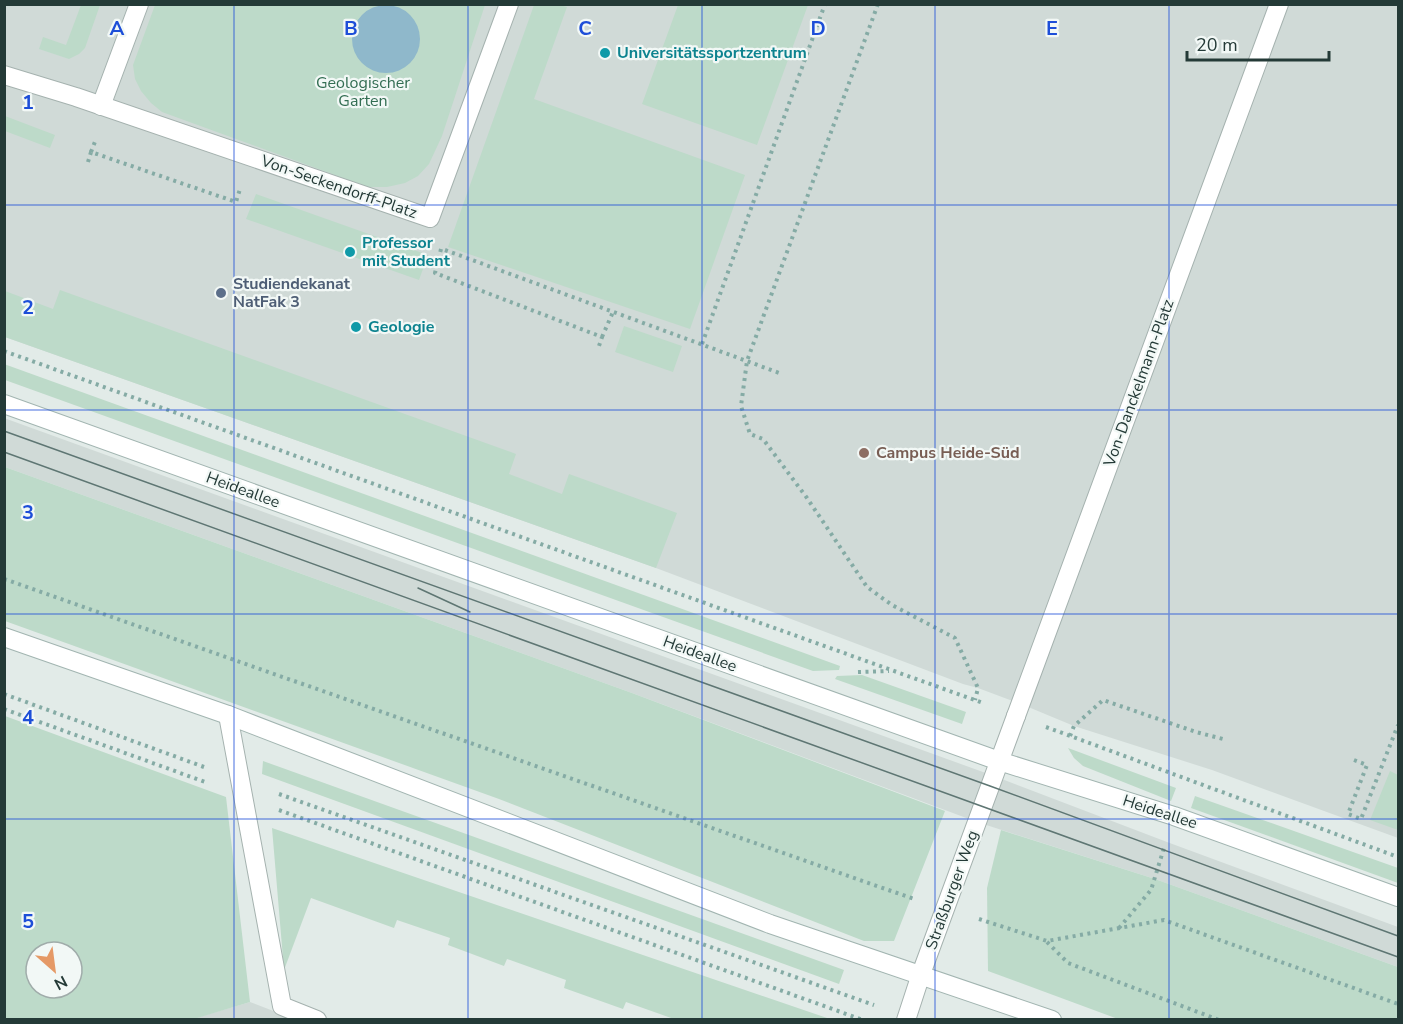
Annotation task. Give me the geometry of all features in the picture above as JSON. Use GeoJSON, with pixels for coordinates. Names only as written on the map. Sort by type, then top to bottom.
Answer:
{"type":"FeatureCollection","features":[{"type":"Feature","properties":{"kind":"main road"},"geometry":{"type":"LineString","coordinates":[[100,106],[139,4]]}},
{"type":"Feature","properties":{"kind":"main road","name":"Von-Seckendorff-Platz"},"geometry":{"type":"LineString","coordinates":[[4,75],[430,218],[509,4]]}},
{"type":"Feature","properties":{"kind":"main road","name":"Von-Danckelmann-Platz"},"geometry":{"type":"LineString","coordinates":[[999,761],[1279,4]]}},
{"type":"Feature","properties":{"kind":"main road","name":"Heideallee"},"geometry":{"type":"LineString","coordinates":[[4,404],[999,761],[1174,816],[1398,897]]}},
{"type":"Feature","properties":{"kind":"main road"},"geometry":{"type":"LineString","coordinates":[[4,637],[228,716],[770,924],[1052,1020]]}},
{"type":"Feature","properties":{"kind":"main road"},"geometry":{"type":"LineString","coordinates":[[228,716],[282,1006],[317,1020]]}},
{"type":"Feature","properties":{"kind":"main road","name":"Straßburger Weg"},"geometry":{"type":"LineString","coordinates":[[907,1018],[944,909],[999,761]]}},
{"type":"Feature","properties":{"kind":"path"},"geometry":{"type":"LineString","coordinates":[[702,344],[825,4]]}},
{"type":"Feature","properties":{"kind":"path"},"geometry":{"type":"LineString","coordinates":[[878,4],[747,361],[741,406],[750,434],[763,439],[807,498],[867,587],[892,605],[955,638],[978,688],[975,700]]}},
{"type":"Feature","properties":{"kind":"path"},"geometry":{"type":"LineString","coordinates":[[88,162],[97,136]]}},
{"type":"Feature","properties":{"kind":"path"},"geometry":{"type":"LineString","coordinates":[[92,152],[236,202],[251,158]]}},
{"type":"Feature","properties":{"kind":"path"},"geometry":{"type":"LineString","coordinates":[[602,337],[435,273],[441,248],[783,374]]}},
{"type":"Feature","properties":{"kind":"path"},"geometry":{"type":"LineString","coordinates":[[599,346],[613,312]]}},
{"type":"Feature","properties":{"kind":"path"},"geometry":{"type":"LineString","coordinates":[[4,351],[975,700],[1398,857]]}},
{"type":"Feature","properties":{"kind":"path"},"geometry":{"type":"LineString","coordinates":[[4,579],[944,909],[1047,941],[1068,963],[1219,1020]]}},
{"type":"Feature","properties":{"kind":"path"},"geometry":{"type":"LineString","coordinates":[[4,694],[241,788],[863,1020]]}},
{"type":"Feature","properties":{"kind":"path"},"geometry":{"type":"LineString","coordinates":[[1070,736],[1074,726],[1103,700],[1223,739]]}},
{"type":"Feature","properties":{"kind":"path"},"geometry":{"type":"LineString","coordinates":[[4,709],[241,788],[907,1018]]}},
{"type":"Feature","properties":{"kind":"path"},"geometry":{"type":"LineString","coordinates":[[1353,760],[1367,765],[1348,814],[1361,819],[1398,725]]}},
{"type":"Feature","properties":{"kind":"path"},"geometry":{"type":"LineString","coordinates":[[1119,928],[1151,890],[1155,879]]}},
{"type":"Feature","properties":{"kind":"path"},"geometry":{"type":"LineString","coordinates":[[1047,941],[1164,920],[1398,1004]]}},
{"type":"Feature","properties":{"kind":"shaded area","name":"Campus Heide-Süd"},"geometry":{"type":"Polygon","coordinates":[[[5,5],[1398,5],[1398,838],[1212,770],[1074,726],[1021,704],[656,568],[5,337],[5,5]]]}},
{"type":"Feature","properties":{"kind":"shaded area"},"geometry":{"type":"Polygon","coordinates":[[[4,418],[994,776],[1398,927],[1398,967],[1155,879],[977,822],[632,693],[5,467],[4,418]]]}},
{"type":"Feature","properties":{"kind":"shaded area"},"geometry":{"type":"Polygon","coordinates":[[[250,1002],[294,1019],[194,1020],[199,1017],[250,1002]]]}},
{"type":"Feature","properties":{"kind":"green space"},"geometry":{"type":"Polygon","coordinates":[[[81,5],[100,5],[85,48],[69,59],[39,49],[43,37],[66,45],[81,5]]]}},
{"type":"Feature","properties":{"kind":"green space","name":"Geologischer Garten"},"geometry":{"type":"Polygon","coordinates":[[[155,5],[485,5],[442,136],[429,164],[418,176],[405,183],[387,187],[368,187],[162,112],[151,103],[135,79],[133,65],[155,5]]]}},
{"type":"Feature","properties":{"kind":"green space"},"geometry":{"type":"Polygon","coordinates":[[[534,5],[567,7],[534,99],[745,175],[690,329],[448,247],[534,5]]]}},
{"type":"Feature","properties":{"kind":"green space"},"geometry":{"type":"Polygon","coordinates":[[[678,5],[808,5],[757,145],[642,104],[678,5]]]}},
{"type":"Feature","properties":{"kind":"green space"},"geometry":{"type":"Polygon","coordinates":[[[5,116],[55,135],[50,148],[5,131],[5,116]]]}},
{"type":"Feature","properties":{"kind":"green space"},"geometry":{"type":"Polygon","coordinates":[[[256,194],[428,255],[419,280],[246,219],[256,194]]]}},
{"type":"Feature","properties":{"kind":"green space"},"geometry":{"type":"Polygon","coordinates":[[[60,290],[516,454],[509,474],[562,494],[569,474],[677,513],[656,568],[5,337],[5,291],[53,309],[60,290]]]}},
{"type":"Feature","properties":{"kind":"green space"},"geometry":{"type":"Polygon","coordinates":[[[624,326],[682,346],[673,372],[615,352],[624,326]]]}},
{"type":"Feature","properties":{"kind":"green space"},"geometry":{"type":"Polygon","coordinates":[[[4,364],[840,666],[839,670],[813,671],[5,380],[4,364]]]}},
{"type":"Feature","properties":{"kind":"green space"},"geometry":{"type":"Polygon","coordinates":[[[5,467],[632,693],[945,811],[894,941],[864,941],[499,799],[5,621],[5,467]]]}},
{"type":"Feature","properties":{"kind":"green space"},"geometry":{"type":"Polygon","coordinates":[[[862,675],[966,712],[962,724],[835,679],[837,676],[862,675]]]}},
{"type":"Feature","properties":{"kind":"green space"},"geometry":{"type":"Polygon","coordinates":[[[5,716],[226,797],[250,1002],[194,1019],[5,1019],[5,716]]]}},
{"type":"Feature","properties":{"kind":"green space"},"geometry":{"type":"Polygon","coordinates":[[[1068,748],[1176,788],[1171,801],[1083,766],[1068,748]]]}},
{"type":"Feature","properties":{"kind":"green space"},"geometry":{"type":"Polygon","coordinates":[[[263,761],[844,970],[839,984],[262,774],[263,761]]]}},
{"type":"Feature","properties":{"kind":"green space"},"geometry":{"type":"Polygon","coordinates":[[[1390,771],[1398,775],[1398,830],[1370,820],[1390,771]]]}},
{"type":"Feature","properties":{"kind":"green space"},"geometry":{"type":"Polygon","coordinates":[[[1195,796],[1398,868],[1398,883],[1191,808],[1195,796]]]}},
{"type":"Feature","properties":{"kind":"green space"},"geometry":{"type":"Polygon","coordinates":[[[272,828],[830,1019],[674,1019],[626,1002],[623,1009],[564,988],[566,980],[507,959],[504,966],[448,945],[450,938],[397,920],[394,928],[311,898],[284,970],[272,828]]]}},
{"type":"Feature","properties":{"kind":"green space"},"geometry":{"type":"Polygon","coordinates":[[[1001,830],[1155,879],[1398,967],[1398,1019],[1118,1019],[988,971],[987,888],[1001,830]]]}},
{"type":"Feature","properties":{"kind":"water"},"geometry":{"type":"Polygon","coordinates":[[[379,5],[393,5],[405,10],[415,20],[420,39],[415,58],[405,68],[393,73],[379,73],[367,68],[357,58],[352,46],[352,32],[357,20],[367,10],[379,5]]]}},
{"type":"Feature","properties":{"kind":"tram line"},"geometry":{"type":"LineString","coordinates":[[4,431],[990,786],[1398,936]]}},
{"type":"Feature","properties":{"kind":"tram line"},"geometry":{"type":"LineString","coordinates":[[4,452],[1398,957]]}},
{"type":"Feature","properties":{"kind":"tram line"},"geometry":{"type":"LineString","coordinates":[[418,588],[470,612]]}},
{"type":"Feature","properties":{"kind":"place","name":"Universitätssportzentrum"},"geometry":{"type":"Point","coordinates":[605,53]}},
{"type":"Feature","properties":{"kind":"place","name":"Professor mit Student"},"geometry":{"type":"Point","coordinates":[350,252]}},
{"type":"Feature","properties":{"kind":"place","name":"Studiendekanat NatFak 3"},"geometry":{"type":"Point","coordinates":[221,293]}},
{"type":"Feature","properties":{"kind":"place","name":"Geologie"},"geometry":{"type":"Point","coordinates":[356,327]}},
{"type":"Feature","properties":{"kind":"place","name":"Campus Heide-Süd"},"geometry":{"type":"Point","coordinates":[864,453]}}]}
